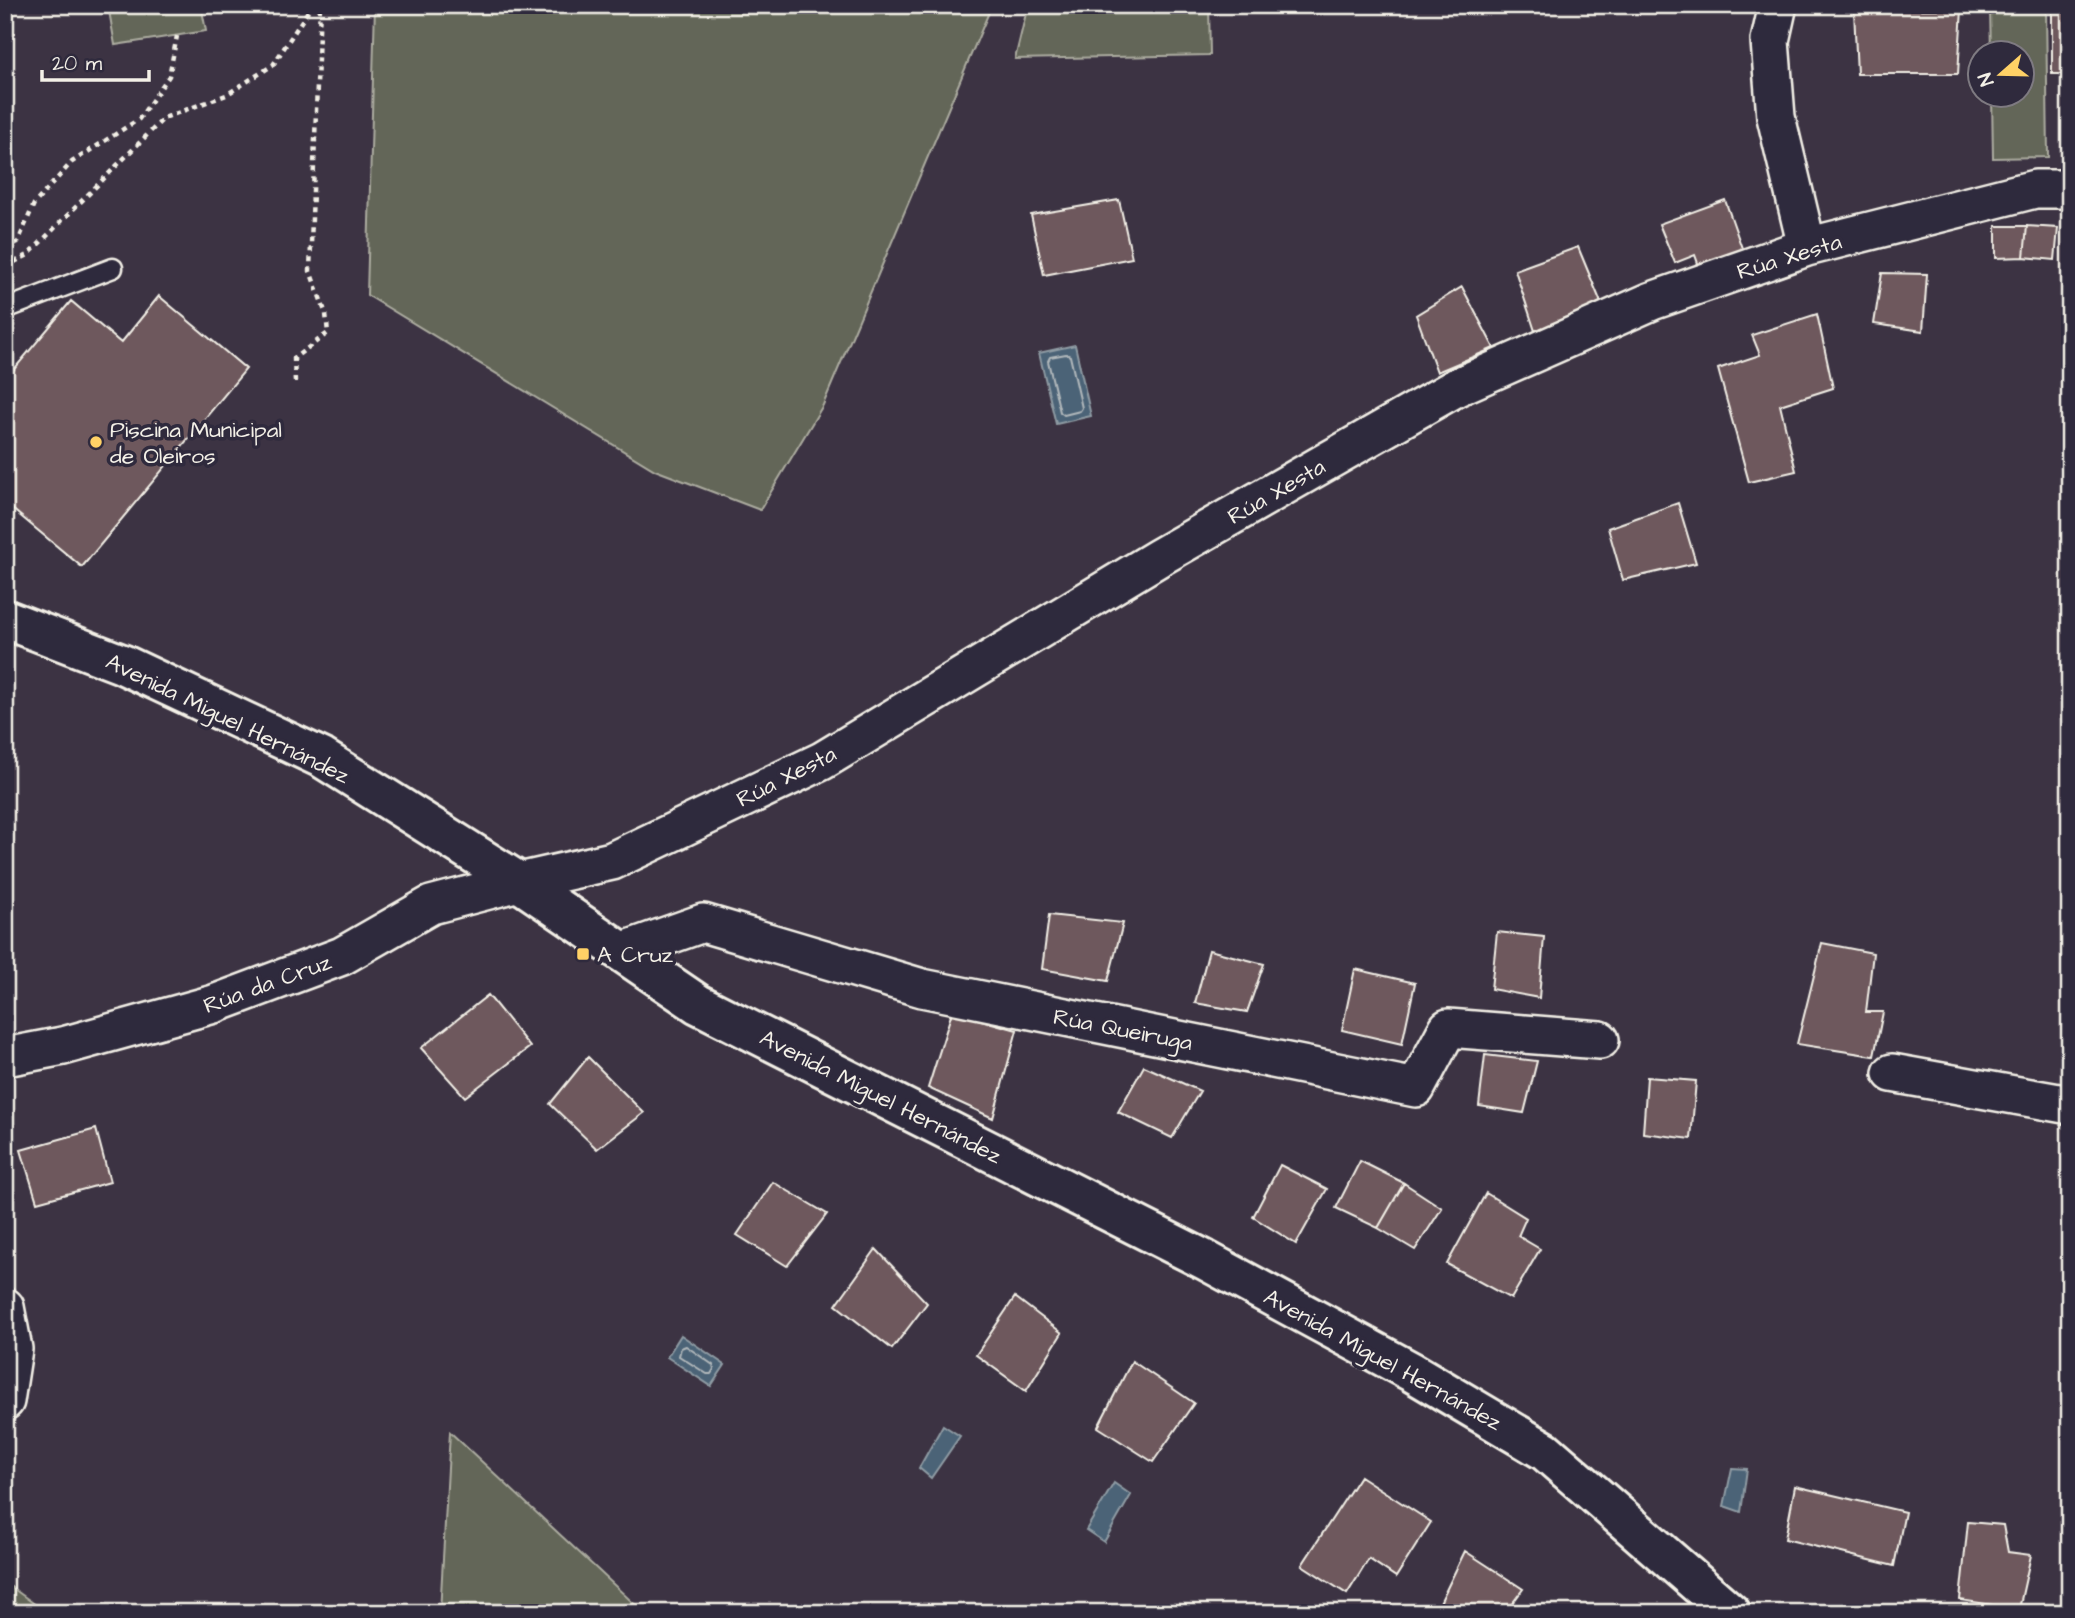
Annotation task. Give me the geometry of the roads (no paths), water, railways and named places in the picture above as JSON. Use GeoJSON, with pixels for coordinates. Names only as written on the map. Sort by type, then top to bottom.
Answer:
{"type":"FeatureCollection","features":[{"type":"Feature","properties":{"kind":"street"},"geometry":{"type":"LineString","coordinates":[[1778,5],[1770,41],[1776,117],[1808,247]]}},
{"type":"Feature","properties":{"kind":"street","name":"Rúa Xesta"},"geometry":{"type":"LineString","coordinates":[[519,882],[612,862],[822,761],[1158,558],[1457,387],[1652,301],[1808,247],[2035,189],[2070,188]]}},
{"type":"Feature","properties":{"kind":"street","name":"Avenida Miguel Hernández"},"geometry":{"type":"LineString","coordinates":[[5,619],[122,664],[322,758],[519,882],[698,1003],[1205,1260],[1412,1372],[1534,1444],[1731,1613]]}},
{"type":"Feature","properties":{"kind":"street","name":"Rúa da Cruz"},"geometry":{"type":"LineString","coordinates":[[5,1057],[63,1046],[214,1004],[342,956],[431,905],[519,882]]}},
{"type":"Feature","properties":{"kind":"street","name":"Rúa Queiruga"},"geometry":{"type":"LineString","coordinates":[[621,952],[703,923],[922,988],[1416,1088],[1448,1028],[1600,1040]]}},
{"type":"Feature","properties":{"kind":"street"},"geometry":{"type":"LineString","coordinates":[[1892,1073],[2070,1105]]}},
{"type":"Feature","properties":{"kind":"street"},"geometry":{"type":"LineString","coordinates":[[5,1307],[13,1349],[5,1401]]}},
{"type":"Feature","properties":{"kind":"lane"},"geometry":{"type":"LineString","coordinates":[[5,309],[113,268]]}},
{"type":"Feature","properties":{"kind":"water"},"geometry":{"type":"Polygon","coordinates":[[[1075,345],[1091,416],[1056,424],[1039,353],[1075,345]]]}},
{"type":"Feature","properties":{"kind":"water"},"geometry":{"type":"Polygon","coordinates":[[[681,1335],[725,1365],[711,1386],[667,1357],[681,1335]]]}},
{"type":"Feature","properties":{"kind":"water"},"geometry":{"type":"Polygon","coordinates":[[[943,1425],[960,1436],[931,1478],[919,1468],[943,1425]]]}},
{"type":"Feature","properties":{"kind":"water"},"geometry":{"type":"Polygon","coordinates":[[[1732,1468],[1747,1469],[1741,1512],[1724,1506],[1732,1468]]]}},
{"type":"Feature","properties":{"kind":"water"},"geometry":{"type":"Polygon","coordinates":[[[1114,1483],[1131,1495],[1104,1542],[1086,1530],[1114,1483]]]}},
{"type":"Feature","properties":{"kind":"place","name":"Piscina Municipal de Oleiros"},"geometry":{"type":"Point","coordinates":[96,442]}},
{"type":"Feature","properties":{"kind":"place","name":"A Cruz"},"geometry":{"type":"Point","coordinates":[583,954]}}]}
